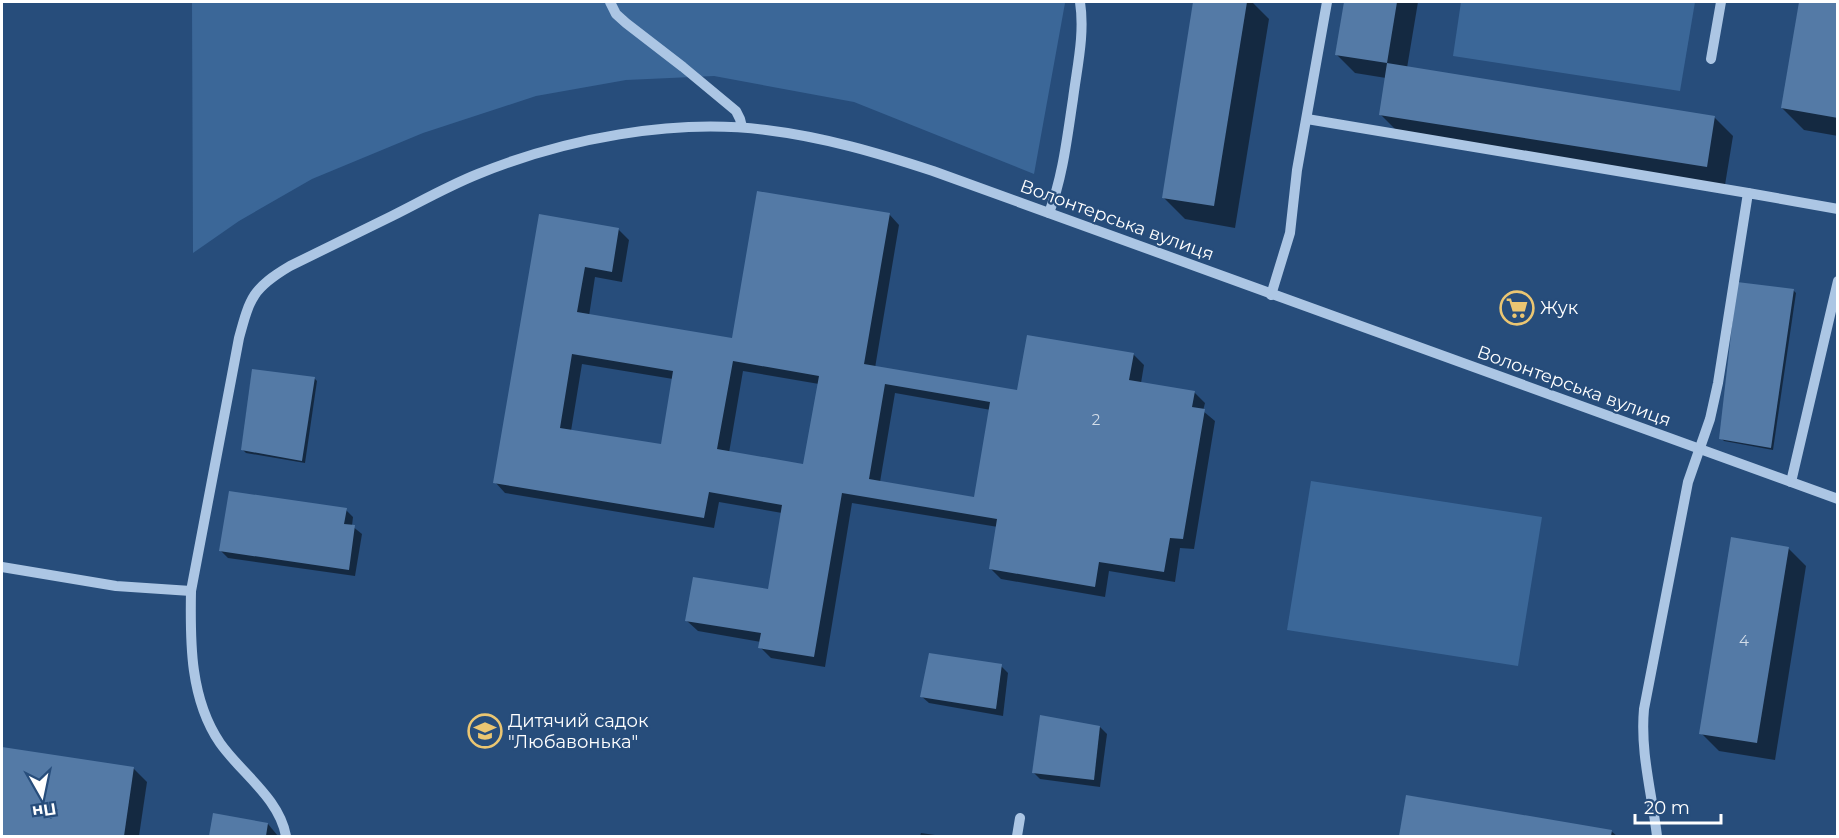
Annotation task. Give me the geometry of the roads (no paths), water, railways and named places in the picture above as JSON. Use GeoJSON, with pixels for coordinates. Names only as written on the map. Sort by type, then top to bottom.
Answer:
{"type":"FeatureCollection","features":[{"type":"Feature","properties":{"kind":"street"},"geometry":{"type":"LineString","coordinates":[[610,2],[616,14],[626,23],[736,111],[742,128]]}},
{"type":"Feature","properties":{"kind":"street"},"geometry":{"type":"LineString","coordinates":[[1050,213],[1063,168],[1078,64],[1081,40],[1080,2]]}},
{"type":"Feature","properties":{"kind":"street"},"geometry":{"type":"LineString","coordinates":[[1271,294],[1290,232],[1297,171],[1327,2]]}},
{"type":"Feature","properties":{"kind":"street"},"geometry":{"type":"LineString","coordinates":[[1711,59],[1721,2]]}},
{"type":"Feature","properties":{"kind":"street"},"geometry":{"type":"LineString","coordinates":[[1307,119],[1838,209]]}},
{"type":"Feature","properties":{"kind":"street","name":"Волонтерська вулиця"},"geometry":{"type":"LineString","coordinates":[[286,837],[281,819],[272,805],[222,745],[209,725],[194,669],[190,625],[191,591],[239,338],[248,306],[256,291],[269,279],[290,266],[477,175],[527,156],[573,144],[636,133],[697,127],[742,128],[804,135],[870,150],[1838,499]]}},
{"type":"Feature","properties":{"kind":"street"},"geometry":{"type":"LineString","coordinates":[[1657,837],[1644,747],[1644,709],[1683,504],[1688,482],[1710,419],[1718,383],[1748,193]]}},
{"type":"Feature","properties":{"kind":"street"},"geometry":{"type":"LineString","coordinates":[[1791,482],[1838,281]]}},
{"type":"Feature","properties":{"kind":"street"},"geometry":{"type":"LineString","coordinates":[[2,567],[116,586],[191,591]]}},
{"type":"Feature","properties":{"kind":"street"},"geometry":{"type":"LineString","coordinates":[[1017,837],[1020,818]]}},
{"type":"Feature","properties":{"kind":"place","name":"Жук"},"geometry":{"type":"Point","coordinates":[1517,308]}},
{"type":"Feature","properties":{"kind":"place","name":"Дитячий садок \"Любавонька\""},"geometry":{"type":"Point","coordinates":[485,731]}}]}
